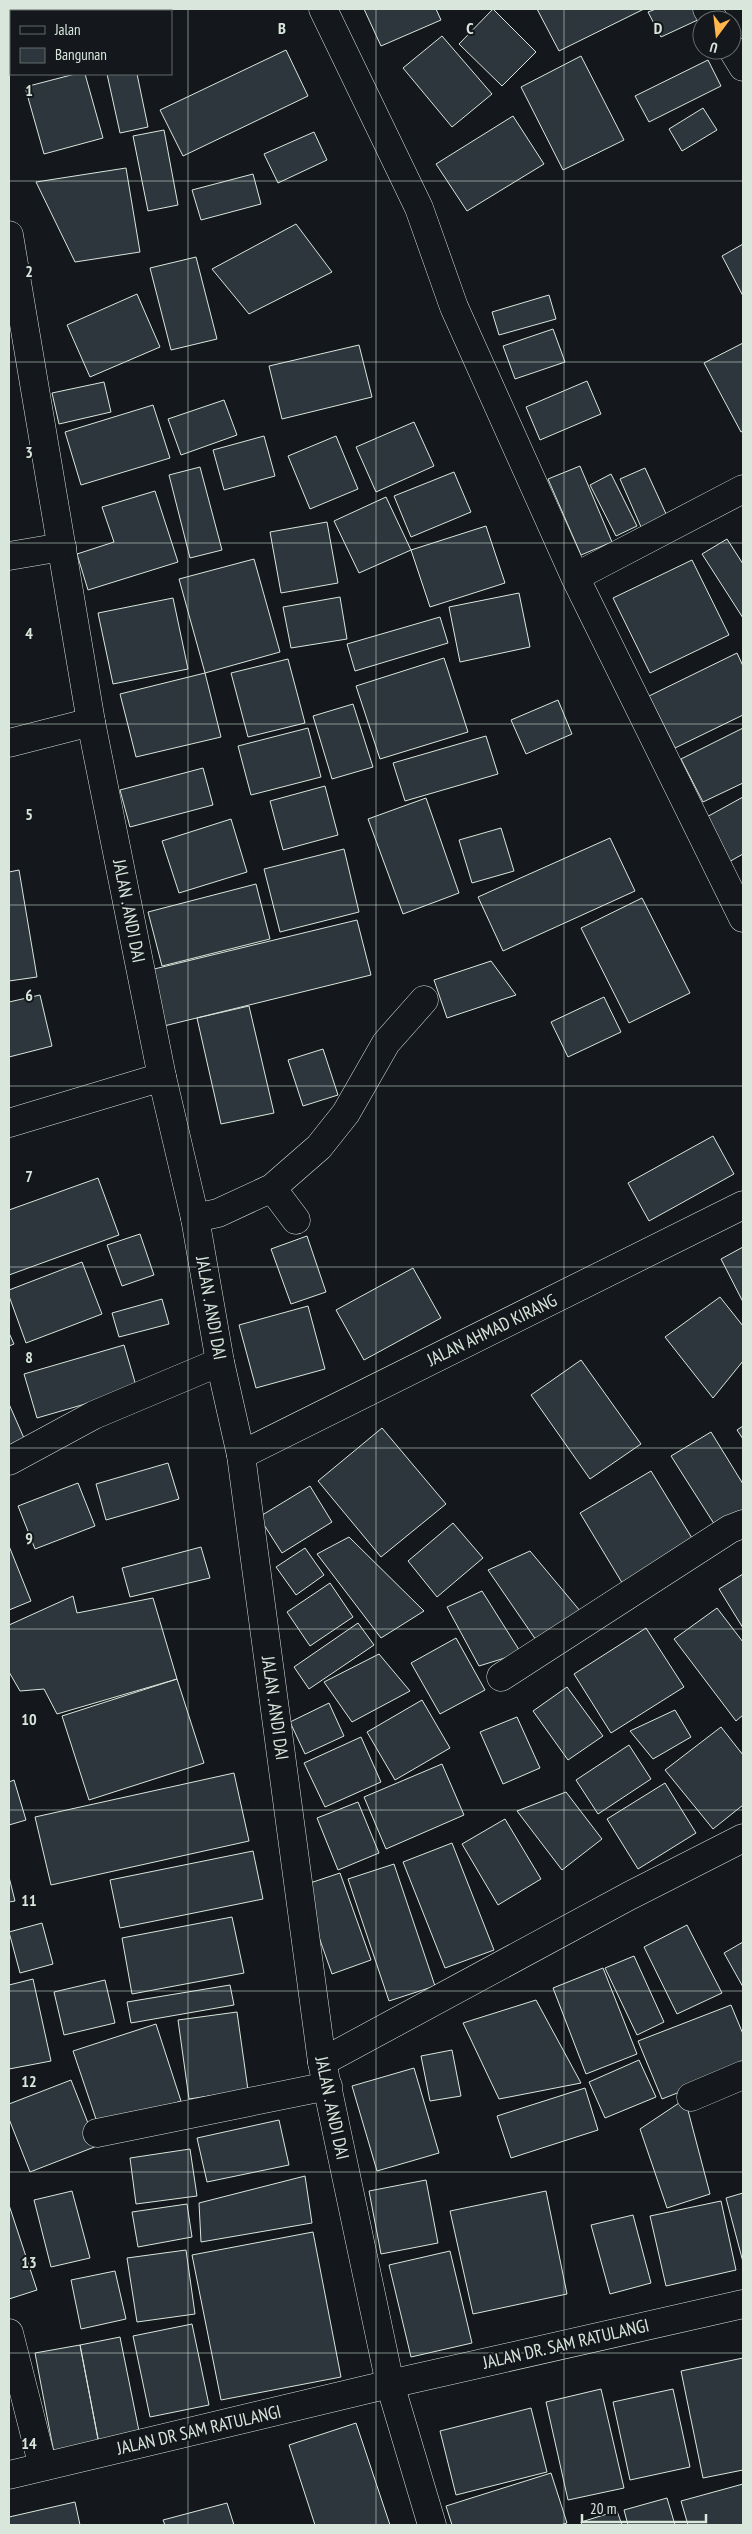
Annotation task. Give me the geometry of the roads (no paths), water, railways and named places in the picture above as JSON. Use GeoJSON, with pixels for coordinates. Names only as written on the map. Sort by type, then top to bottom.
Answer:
{"type":"FeatureCollection","features":[{"type":"Feature","properties":{"kind":"main road"},"geometry":{"type":"LineString","coordinates":[[323,9],[419,208],[454,307],[575,577],[733,868],[743,918]]}},
{"type":"Feature","properties":{"kind":"main road","name":"JALAN . ANDI DAI"},"geometry":{"type":"LineString","coordinates":[[10,249],[91,722],[162,1077],[195,1218],[220,1362],[241,1455],[325,2074],[390,2384],[432,2525]]}},
{"type":"Feature","properties":{"kind":"main road"},"geometry":{"type":"LineString","coordinates":[[575,577],[743,489]]}},
{"type":"Feature","properties":{"kind":"main road"},"geometry":{"type":"LineString","coordinates":[[9,556],[62,547]]}},
{"type":"Feature","properties":{"kind":"main road"},"geometry":{"type":"LineString","coordinates":[[9,743],[91,722]]}},
{"type":"Feature","properties":{"kind":"main road"},"geometry":{"type":"LineString","coordinates":[[195,1218],[218,1212],[272,1188],[319,1147],[346,1113],[386,1044],[424,1000]]}},
{"type":"Feature","properties":{"kind":"main road"},"geometry":{"type":"LineString","coordinates":[[9,1123],[162,1077]]}},
{"type":"Feature","properties":{"kind":"main road"},"geometry":{"type":"LineString","coordinates":[[272,1188],[296,1220]]}},
{"type":"Feature","properties":{"kind":"main road","name":"JALAN AHMAD KIRANG"},"geometry":{"type":"LineString","coordinates":[[241,1455],[743,1206]]}},
{"type":"Feature","properties":{"kind":"main road"},"geometry":{"type":"LineString","coordinates":[[9,1461],[94,1415],[220,1362]]}},
{"type":"Feature","properties":{"kind":"main road"},"geometry":{"type":"LineString","coordinates":[[501,1677],[730,1529],[743,1524]]}},
{"type":"Feature","properties":{"kind":"main road"},"geometry":{"type":"LineString","coordinates":[[97,2134],[325,2074],[629,1896],[743,1838]]}},
{"type":"Feature","properties":{"kind":"main road"},"geometry":{"type":"LineString","coordinates":[[691,2097],[743,2075]]}},
{"type":"Feature","properties":{"kind":"main road","name":"JALAN DR. SAM RATULANGI"},"geometry":{"type":"LineString","coordinates":[[390,2384],[743,2304]]}},
{"type":"Feature","properties":{"kind":"main road"},"geometry":{"type":"LineString","coordinates":[[9,2333],[43,2467]]}},
{"type":"Feature","properties":{"kind":"main road","name":"JALAN DR SAM RATULANGI"},"geometry":{"type":"LineString","coordinates":[[9,2475],[390,2384]]}}]}
